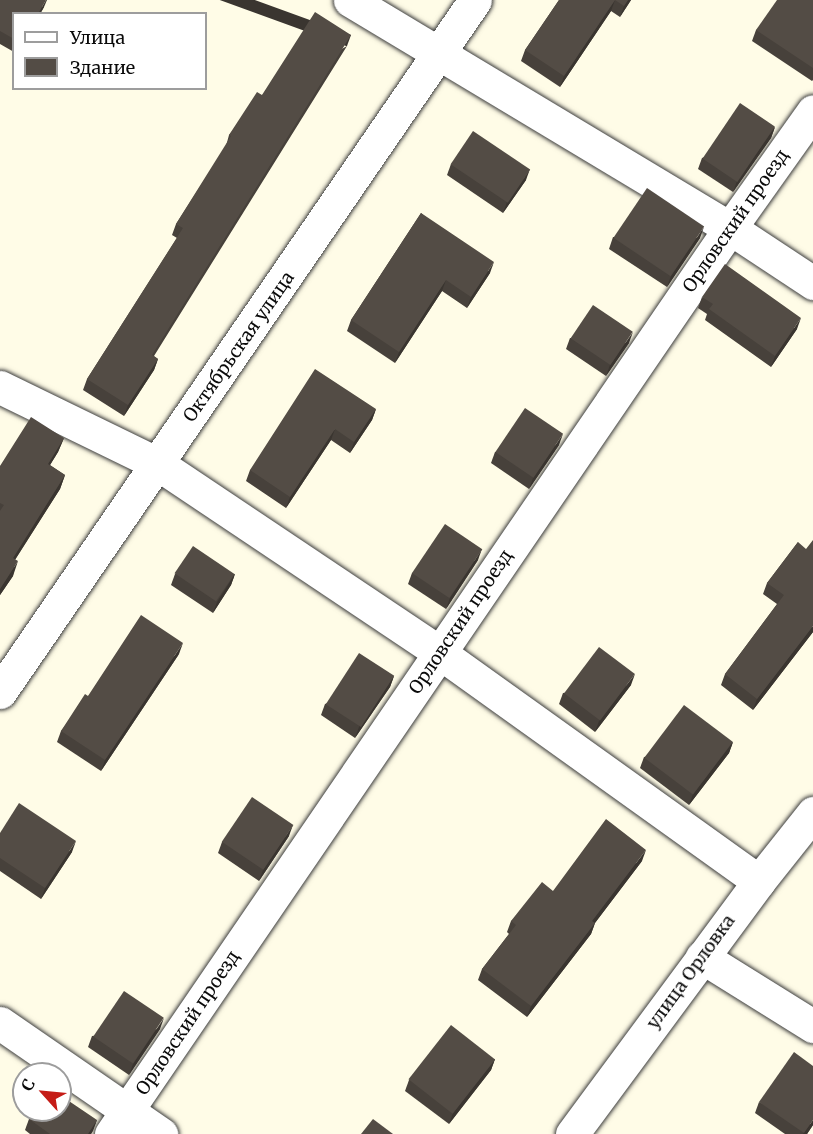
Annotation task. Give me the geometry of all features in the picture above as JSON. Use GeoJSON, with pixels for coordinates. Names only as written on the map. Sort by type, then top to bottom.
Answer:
{"type":"FeatureCollection","features":[{"type":"Feature","properties":{"kind":"street"},"geometry":{"type":"LineString","coordinates":[[350,0],[439,56],[730,228],[813,283]]}},
{"type":"Feature","properties":{"kind":"street","name":"Октябрьская улица"},"geometry":{"type":"LineString","coordinates":[[0,692],[439,56],[475,0]]}},
{"type":"Feature","properties":{"kind":"street","name":"Орловский проезд"},"geometry":{"type":"LineString","coordinates":[[120,1122],[730,228],[813,111]]}},
{"type":"Feature","properties":{"kind":"street"},"geometry":{"type":"LineString","coordinates":[[0,387],[158,464],[440,653],[759,881]]}},
{"type":"Feature","properties":{"kind":"street","name":"улица Орловка"},"geometry":{"type":"LineString","coordinates":[[572,1134],[759,881],[813,813]]}},
{"type":"Feature","properties":{"kind":"street"},"geometry":{"type":"LineString","coordinates":[[702,957],[813,1026]]}},
{"type":"Feature","properties":{"kind":"street"},"geometry":{"type":"LineString","coordinates":[[0,1023],[120,1122],[161,1134]]}},
{"type":"Feature","properties":{"kind":"building"},"geometry":{"type":"Polygon","coordinates":[[[0,0],[46,0],[39,12],[12,12],[12,38],[0,31],[0,0]]]}},
{"type":"Feature","properties":{"kind":"building"},"geometry":{"type":"Polygon","coordinates":[[[559,0],[615,0],[564,76],[525,50],[559,0]]]}},
{"type":"Feature","properties":{"kind":"building"},"geometry":{"type":"Polygon","coordinates":[[[615,0],[628,0],[624,6],[615,0]]]}},
{"type":"Feature","properties":{"kind":"building"},"geometry":{"type":"Polygon","coordinates":[[[777,0],[813,0],[813,68],[756,30],[777,0]]]}},
{"type":"Feature","properties":{"kind":"building"},"geometry":{"type":"Polygon","coordinates":[[[315,12],[351,35],[152,355],[158,359],[128,405],[87,379],[183,228],[176,224],[231,136],[229,135],[257,92],[262,95],[315,12]]]}},
{"type":"Feature","properties":{"kind":"building"},"geometry":{"type":"Polygon","coordinates":[[[740,103],[775,126],[737,182],[703,159],[740,103]]]}},
{"type":"Feature","properties":{"kind":"building"},"geometry":{"type":"Polygon","coordinates":[[[473,131],[530,170],[508,203],[451,164],[473,131]]]}},
{"type":"Feature","properties":{"kind":"building"},"geometry":{"type":"Polygon","coordinates":[[[647,188],[704,227],[671,276],[613,238],[647,188]]]}},
{"type":"Feature","properties":{"kind":"building"},"geometry":{"type":"Polygon","coordinates":[[[421,213],[494,262],[471,297],[446,280],[399,352],[351,320],[421,213]]]}},
{"type":"Feature","properties":{"kind":"building"},"geometry":{"type":"Polygon","coordinates":[[[725,264],[801,318],[775,356],[709,309],[713,304],[702,297],[725,264]]]}},
{"type":"Feature","properties":{"kind":"building"},"geometry":{"type":"Polygon","coordinates":[[[593,305],[633,332],[610,365],[571,338],[593,305]]]}},
{"type":"Feature","properties":{"kind":"building"},"geometry":{"type":"Polygon","coordinates":[[[315,369],[376,409],[354,442],[335,429],[290,497],[250,470],[315,369]]]}},
{"type":"Feature","properties":{"kind":"building"},"geometry":{"type":"Polygon","coordinates":[[[525,408],[563,434],[533,478],[495,452],[525,408]]]}},
{"type":"Feature","properties":{"kind":"building"},"geometry":{"type":"Polygon","coordinates":[[[31,417],[64,438],[48,464],[65,475],[13,558],[18,561],[0,589],[0,511],[4,505],[0,503],[0,466],[31,417]]]}},
{"type":"Feature","properties":{"kind":"building"},"geometry":{"type":"Polygon","coordinates":[[[445,524],[482,549],[449,598],[412,573],[445,524]]]}},
{"type":"Feature","properties":{"kind":"building"},"geometry":{"type":"Polygon","coordinates":[[[813,540],[813,626],[757,699],[725,674],[784,595],[767,583],[798,542],[806,549],[813,540]]]}},
{"type":"Feature","properties":{"kind":"building"},"geometry":{"type":"Polygon","coordinates":[[[193,546],[234,574],[216,601],[175,573],[193,546]]]}},
{"type":"Feature","properties":{"kind":"building"},"geometry":{"type":"Polygon","coordinates":[[[141,615],[183,643],[105,760],[61,731],[85,694],[88,696],[141,615]]]}},
{"type":"Feature","properties":{"kind":"building"},"geometry":{"type":"Polygon","coordinates":[[[599,647],[635,674],[600,720],[564,693],[599,647]]]}},
{"type":"Feature","properties":{"kind":"building"},"geometry":{"type":"Polygon","coordinates":[[[359,653],[394,676],[361,727],[326,704],[359,653]]]}},
{"type":"Feature","properties":{"kind":"building"},"geometry":{"type":"Polygon","coordinates":[[[684,705],[733,742],[693,794],[644,758],[684,705]]]}},
{"type":"Feature","properties":{"kind":"building"},"geometry":{"type":"Polygon","coordinates":[[[252,797],[293,825],[263,870],[222,842],[252,797]]]}},
{"type":"Feature","properties":{"kind":"building"},"geometry":{"type":"Polygon","coordinates":[[[19,803],[76,841],[45,888],[0,858],[0,833],[19,803]]]}},
{"type":"Feature","properties":{"kind":"building"},"geometry":{"type":"Polygon","coordinates":[[[606,819],[646,850],[592,921],[595,923],[531,1006],[482,969],[516,925],[511,921],[542,882],[553,891],[606,819]]]}},
{"type":"Feature","properties":{"kind":"building"},"geometry":{"type":"Polygon","coordinates":[[[124,991],[164,1018],[133,1063],[93,1037],[124,991]]]}},
{"type":"Feature","properties":{"kind":"building"},"geometry":{"type":"Polygon","coordinates":[[[451,1025],[495,1059],[453,1114],[409,1079],[451,1025]]]}},
{"type":"Feature","properties":{"kind":"building"},"geometry":{"type":"Polygon","coordinates":[[[794,1052],[813,1066],[813,1120],[804,1133],[759,1102],[794,1052]]]}},
{"type":"Feature","properties":{"kind":"building"},"geometry":{"type":"Polygon","coordinates":[[[72,1103],[97,1120],[88,1134],[50,1134],[33,1122],[72,1122],[72,1103]]]}},
{"type":"Feature","properties":{"kind":"building"},"geometry":{"type":"Polygon","coordinates":[[[373,1119],[393,1134],[361,1134],[373,1119]]]}}]}
